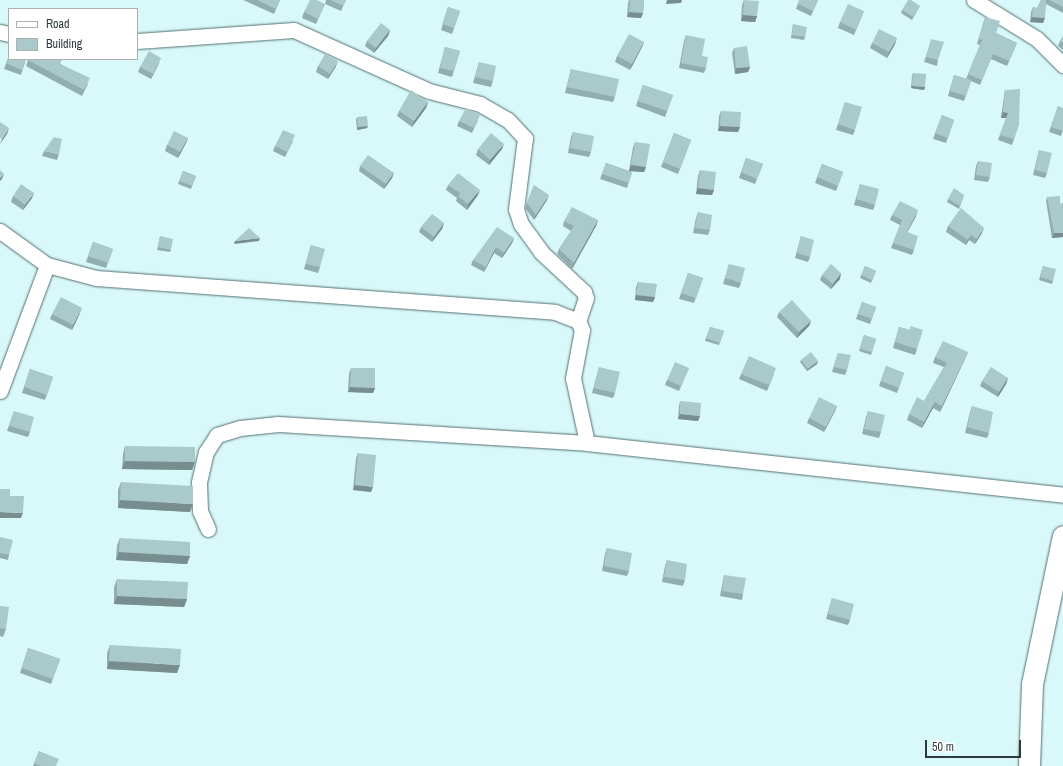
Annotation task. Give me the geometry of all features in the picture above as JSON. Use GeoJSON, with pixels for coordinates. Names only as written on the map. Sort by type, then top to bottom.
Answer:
{"type":"FeatureCollection","features":[{"type":"Feature","properties":{"kind":"main road"},"geometry":{"type":"LineString","coordinates":[[1029,766],[1032,684],[1063,536]]}},
{"type":"Feature","properties":{"kind":"street"},"geometry":{"type":"LineString","coordinates":[[974,0],[1037,39],[1063,65]]}},
{"type":"Feature","properties":{"kind":"street"},"geometry":{"type":"LineString","coordinates":[[138,41],[294,30],[429,92],[480,104],[508,120],[525,138],[516,203],[521,224],[540,252],[584,292],[586,298],[578,322],[582,330],[574,378],[587,443]]}},
{"type":"Feature","properties":{"kind":"street"},"geometry":{"type":"LineString","coordinates":[[0,231],[47,265],[104,278],[538,309],[578,322]]}},
{"type":"Feature","properties":{"kind":"street"},"geometry":{"type":"LineString","coordinates":[[0,391],[47,265]]}},
{"type":"Feature","properties":{"kind":"street"},"geometry":{"type":"LineString","coordinates":[[208,529],[200,511],[199,482],[206,452],[217,435],[240,428],[278,424],[587,443],[1063,495]]}},
{"type":"Feature","properties":{"kind":"building"},"geometry":{"type":"Polygon","coordinates":[[[257,0],[280,0],[276,9],[257,0]]]}},
{"type":"Feature","properties":{"kind":"building"},"geometry":{"type":"Polygon","coordinates":[[[310,0],[317,0],[325,4],[318,19],[304,12],[310,0]]]}},
{"type":"Feature","properties":{"kind":"building"},"geometry":{"type":"Polygon","coordinates":[[[330,0],[346,0],[343,6],[330,0]]]}},
{"type":"Feature","properties":{"kind":"building"},"geometry":{"type":"Polygon","coordinates":[[[630,0],[644,0],[643,13],[629,12],[630,0]]]}},
{"type":"Feature","properties":{"kind":"building"},"geometry":{"type":"Polygon","coordinates":[[[744,0],[759,1],[757,16],[743,15],[744,0]]]}},
{"type":"Feature","properties":{"kind":"building"},"geometry":{"type":"Polygon","coordinates":[[[799,0],[818,0],[813,11],[798,4],[799,0]]]}},
{"type":"Feature","properties":{"kind":"building"},"geometry":{"type":"Polygon","coordinates":[[[908,0],[911,0],[920,6],[913,17],[902,10],[908,0]]]}},
{"type":"Feature","properties":{"kind":"building"},"geometry":{"type":"Polygon","coordinates":[[[1041,0],[1046,0],[1045,18],[1032,17],[1033,7],[1037,8],[1041,0]]]}},
{"type":"Feature","properties":{"kind":"building"},"geometry":{"type":"Polygon","coordinates":[[[1049,0],[1063,0],[1063,7],[1049,0]]]}},
{"type":"Feature","properties":{"kind":"building"},"geometry":{"type":"Polygon","coordinates":[[[848,4],[864,11],[856,30],[840,22],[848,4]]]}},
{"type":"Feature","properties":{"kind":"building"},"geometry":{"type":"Polygon","coordinates":[[[448,7],[460,11],[454,28],[442,24],[448,7]]]}},
{"type":"Feature","properties":{"kind":"building"},"geometry":{"type":"Polygon","coordinates":[[[985,17],[1000,21],[996,33],[1017,43],[1009,61],[993,54],[982,80],[968,74],[982,40],[979,39],[985,17]]]}},
{"type":"Feature","properties":{"kind":"building"},"geometry":{"type":"Polygon","coordinates":[[[381,23],[390,30],[376,48],[367,41],[381,23]]]}},
{"type":"Feature","properties":{"kind":"building"},"geometry":{"type":"Polygon","coordinates":[[[793,24],[807,27],[805,37],[792,35],[793,24]]]}},
{"type":"Feature","properties":{"kind":"building"},"geometry":{"type":"Polygon","coordinates":[[[879,29],[897,38],[889,52],[872,43],[879,29]]]}},
{"type":"Feature","properties":{"kind":"building"},"geometry":{"type":"Polygon","coordinates":[[[629,34],[644,42],[632,64],[617,56],[629,34]]]}},
{"type":"Feature","properties":{"kind":"building"},"geometry":{"type":"Polygon","coordinates":[[[686,35],[705,39],[702,56],[708,57],[706,68],[681,63],[686,35]]]}},
{"type":"Feature","properties":{"kind":"building"},"geometry":{"type":"Polygon","coordinates":[[[1063,36],[1063,43],[1060,41],[1063,36]]]}},
{"type":"Feature","properties":{"kind":"building"},"geometry":{"type":"Polygon","coordinates":[[[931,39],[944,42],[938,60],[926,57],[931,39]]]}},
{"type":"Feature","properties":{"kind":"building"},"geometry":{"type":"Polygon","coordinates":[[[747,46],[750,67],[736,68],[734,48],[747,46]]]}},
{"type":"Feature","properties":{"kind":"building"},"geometry":{"type":"Polygon","coordinates":[[[445,47],[460,51],[454,71],[440,68],[445,47]]]}},
{"type":"Feature","properties":{"kind":"building"},"geometry":{"type":"Polygon","coordinates":[[[149,51],[161,58],[153,74],[140,67],[149,51]]]}},
{"type":"Feature","properties":{"kind":"building"},"geometry":{"type":"Polygon","coordinates":[[[325,54],[338,61],[330,74],[318,66],[325,54]]]}},
{"type":"Feature","properties":{"kind":"building"},"geometry":{"type":"Polygon","coordinates":[[[8,58],[8,60],[26,60],[22,70],[6,63],[8,58]]]}},
{"type":"Feature","properties":{"kind":"building"},"geometry":{"type":"Polygon","coordinates":[[[28,60],[62,60],[60,64],[90,78],[84,90],[28,60]]]}},
{"type":"Feature","properties":{"kind":"building"},"geometry":{"type":"Polygon","coordinates":[[[479,62],[496,66],[493,81],[475,77],[479,62]]]}},
{"type":"Feature","properties":{"kind":"building"},"geometry":{"type":"Polygon","coordinates":[[[571,69],[619,79],[615,97],[567,87],[571,69]]]}},
{"type":"Feature","properties":{"kind":"building"},"geometry":{"type":"Polygon","coordinates":[[[913,73],[926,74],[925,87],[912,86],[913,73]]]}},
{"type":"Feature","properties":{"kind":"building"},"geometry":{"type":"Polygon","coordinates":[[[954,75],[971,80],[966,96],[950,91],[954,75]]]}},
{"type":"Feature","properties":{"kind":"building"},"geometry":{"type":"Polygon","coordinates":[[[643,85],[673,95],[667,111],[638,101],[643,85]]]}},
{"type":"Feature","properties":{"kind":"building"},"geometry":{"type":"Polygon","coordinates":[[[1020,89],[1019,124],[1014,139],[1000,135],[1008,113],[1003,112],[1005,90],[1020,89]]]}},
{"type":"Feature","properties":{"kind":"building"},"geometry":{"type":"Polygon","coordinates":[[[411,90],[428,102],[414,121],[399,111],[411,90]]]}},
{"type":"Feature","properties":{"kind":"building"},"geometry":{"type":"Polygon","coordinates":[[[845,102],[862,107],[855,130],[838,124],[845,102]]]}},
{"type":"Feature","properties":{"kind":"building"},"geometry":{"type":"Polygon","coordinates":[[[1058,106],[1063,108],[1063,131],[1051,127],[1058,106]]]}},
{"type":"Feature","properties":{"kind":"building"},"geometry":{"type":"Polygon","coordinates":[[[466,108],[480,115],[474,128],[459,121],[466,108]]]}},
{"type":"Feature","properties":{"kind":"building"},"geometry":{"type":"Polygon","coordinates":[[[721,111],[741,112],[740,127],[720,126],[721,111]]]}},
{"type":"Feature","properties":{"kind":"building"},"geometry":{"type":"Polygon","coordinates":[[[942,115],[954,120],[948,138],[935,133],[942,115]]]}},
{"type":"Feature","properties":{"kind":"building"},"geometry":{"type":"Polygon","coordinates":[[[367,116],[368,126],[358,127],[357,117],[367,116]]]}},
{"type":"Feature","properties":{"kind":"building"},"geometry":{"type":"Polygon","coordinates":[[[0,122],[9,128],[2,139],[0,138],[0,122]]]}},
{"type":"Feature","properties":{"kind":"building"},"geometry":{"type":"Polygon","coordinates":[[[283,130],[295,135],[287,152],[275,146],[283,130]]]}},
{"type":"Feature","properties":{"kind":"building"},"geometry":{"type":"Polygon","coordinates":[[[174,131],[188,138],[180,152],[167,145],[174,131]]]}},
{"type":"Feature","properties":{"kind":"building"},"geometry":{"type":"Polygon","coordinates":[[[573,132],[594,136],[591,152],[570,148],[573,132]]]}},
{"type":"Feature","properties":{"kind":"building"},"geometry":{"type":"Polygon","coordinates":[[[491,133],[504,144],[490,160],[478,149],[491,133]]]}},
{"type":"Feature","properties":{"kind":"building"},"geometry":{"type":"Polygon","coordinates":[[[674,133],[691,140],[680,169],[663,162],[674,133]]]}},
{"type":"Feature","properties":{"kind":"building"},"geometry":{"type":"Polygon","coordinates":[[[54,137],[62,139],[59,154],[44,151],[54,137]]]}},
{"type":"Feature","properties":{"kind":"building"},"geometry":{"type":"Polygon","coordinates":[[[635,142],[650,144],[646,167],[631,165],[635,142]]]}},
{"type":"Feature","properties":{"kind":"building"},"geometry":{"type":"Polygon","coordinates":[[[1039,150],[1052,153],[1047,173],[1035,170],[1039,150]]]}},
{"type":"Feature","properties":{"kind":"building"},"geometry":{"type":"Polygon","coordinates":[[[368,155],[394,173],[386,184],[360,166],[368,155]]]}},
{"type":"Feature","properties":{"kind":"building"},"geometry":{"type":"Polygon","coordinates":[[[746,158],[763,164],[757,179],[741,172],[746,158]]]}},
{"type":"Feature","properties":{"kind":"building"},"geometry":{"type":"Polygon","coordinates":[[[978,161],[992,163],[990,177],[976,175],[978,161]]]}},
{"type":"Feature","properties":{"kind":"building"},"geometry":{"type":"Polygon","coordinates":[[[606,163],[632,172],[629,183],[602,174],[606,163]]]}},
{"type":"Feature","properties":{"kind":"building"},"geometry":{"type":"Polygon","coordinates":[[[822,164],[843,172],[838,186],[817,177],[822,164]]]}},
{"type":"Feature","properties":{"kind":"building"},"geometry":{"type":"Polygon","coordinates":[[[0,170],[4,174],[0,178],[0,170]]]}},
{"type":"Feature","properties":{"kind":"building"},"geometry":{"type":"Polygon","coordinates":[[[700,170],[716,172],[714,190],[698,188],[700,170]]]}},
{"type":"Feature","properties":{"kind":"building"},"geometry":{"type":"Polygon","coordinates":[[[183,171],[196,176],[192,186],[179,181],[183,171]]]}},
{"type":"Feature","properties":{"kind":"building"},"geometry":{"type":"Polygon","coordinates":[[[458,173],[480,190],[468,204],[458,196],[460,193],[448,185],[458,173]]]}},
{"type":"Feature","properties":{"kind":"building"},"geometry":{"type":"Polygon","coordinates":[[[21,184],[34,193],[25,205],[13,196],[21,184]]]}},
{"type":"Feature","properties":{"kind":"building"},"geometry":{"type":"Polygon","coordinates":[[[860,184],[879,189],[875,205],[856,199],[860,184]]]}},
{"type":"Feature","properties":{"kind":"building"},"geometry":{"type":"Polygon","coordinates":[[[534,185],[549,195],[536,215],[527,203],[534,185]]]}},
{"type":"Feature","properties":{"kind":"building"},"geometry":{"type":"Polygon","coordinates":[[[954,188],[964,195],[960,206],[948,199],[954,188]]]}},
{"type":"Feature","properties":{"kind":"building"},"geometry":{"type":"Polygon","coordinates":[[[1060,196],[1060,204],[1063,203],[1063,233],[1054,233],[1047,197],[1060,196]]]}},
{"type":"Feature","properties":{"kind":"building"},"geometry":{"type":"Polygon","coordinates":[[[900,201],[918,210],[907,232],[918,236],[914,250],[893,243],[902,220],[892,215],[900,201]]]}},
{"type":"Feature","properties":{"kind":"building"},"geometry":{"type":"Polygon","coordinates":[[[572,207],[598,220],[574,263],[559,249],[574,226],[564,221],[572,207]]]}},
{"type":"Feature","properties":{"kind":"building"},"geometry":{"type":"Polygon","coordinates":[[[961,208],[984,228],[977,239],[971,235],[968,240],[948,226],[961,208]]]}},
{"type":"Feature","properties":{"kind":"building"},"geometry":{"type":"Polygon","coordinates":[[[698,212],[712,215],[710,230],[695,228],[698,212]]]}},
{"type":"Feature","properties":{"kind":"building"},"geometry":{"type":"Polygon","coordinates":[[[432,214],[444,223],[434,237],[421,227],[432,214]]]}},
{"type":"Feature","properties":{"kind":"building"},"geometry":{"type":"Polygon","coordinates":[[[497,227],[514,238],[504,253],[496,247],[486,267],[473,260],[497,227]]]}},
{"type":"Feature","properties":{"kind":"building"},"geometry":{"type":"Polygon","coordinates":[[[249,228],[260,238],[235,241],[249,228]]]}},
{"type":"Feature","properties":{"kind":"building"},"geometry":{"type":"Polygon","coordinates":[[[160,236],[173,239],[171,250],[158,247],[160,236]]]}},
{"type":"Feature","properties":{"kind":"building"},"geometry":{"type":"Polygon","coordinates":[[[801,236],[814,240],[810,257],[797,253],[801,236]]]}},
{"type":"Feature","properties":{"kind":"building"},"geometry":{"type":"Polygon","coordinates":[[[93,242],[113,249],[108,263],[88,256],[93,242]]]}},
{"type":"Feature","properties":{"kind":"building"},"geometry":{"type":"Polygon","coordinates":[[[311,245],[325,249],[320,267],[306,264],[311,245]]]}},
{"type":"Feature","properties":{"kind":"building"},"geometry":{"type":"Polygon","coordinates":[[[729,264],[745,268],[741,283],[725,278],[729,264]]]}},
{"type":"Feature","properties":{"kind":"building"},"geometry":{"type":"Polygon","coordinates":[[[831,264],[841,273],[833,284],[822,275],[831,264]]]}},
{"type":"Feature","properties":{"kind":"building"},"geometry":{"type":"Polygon","coordinates":[[[865,266],[876,271],[872,280],[861,275],[865,266]]]}},
{"type":"Feature","properties":{"kind":"building"},"geometry":{"type":"Polygon","coordinates":[[[1043,266],[1056,269],[1053,281],[1040,277],[1043,266]]]}},
{"type":"Feature","properties":{"kind":"building"},"geometry":{"type":"Polygon","coordinates":[[[688,273],[703,278],[696,298],[681,293],[688,273]]]}},
{"type":"Feature","properties":{"kind":"building"},"geometry":{"type":"Polygon","coordinates":[[[638,282],[657,284],[655,297],[636,295],[638,282]]]}},
{"type":"Feature","properties":{"kind":"building"},"geometry":{"type":"Polygon","coordinates":[[[61,297],[82,308],[73,325],[52,314],[61,297]]]}},
{"type":"Feature","properties":{"kind":"building"},"geometry":{"type":"Polygon","coordinates":[[[792,300],[811,321],[799,332],[779,312],[792,300]]]}},
{"type":"Feature","properties":{"kind":"building"},"geometry":{"type":"Polygon","coordinates":[[[862,302],[876,307],[872,319],[858,314],[862,302]]]}},
{"type":"Feature","properties":{"kind":"building"},"geometry":{"type":"Polygon","coordinates":[[[911,326],[923,330],[917,349],[895,342],[899,327],[910,330],[911,326]]]}},
{"type":"Feature","properties":{"kind":"building"},"geometry":{"type":"Polygon","coordinates":[[[710,327],[724,331],[720,343],[706,338],[710,327]]]}},
{"type":"Feature","properties":{"kind":"building"},"geometry":{"type":"Polygon","coordinates":[[[864,335],[876,339],[872,352],[860,349],[864,335]]]}},
{"type":"Feature","properties":{"kind":"building"},"geometry":{"type":"Polygon","coordinates":[[[943,341],[968,352],[942,406],[935,402],[924,422],[909,414],[917,397],[924,401],[947,363],[935,357],[943,341]]]}},
{"type":"Feature","properties":{"kind":"building"},"geometry":{"type":"Polygon","coordinates":[[[811,352],[818,361],[808,369],[801,360],[811,352]]]}},
{"type":"Feature","properties":{"kind":"building"},"geometry":{"type":"Polygon","coordinates":[[[838,353],[851,355],[847,370],[834,367],[838,353]]]}},
{"type":"Feature","properties":{"kind":"building"},"geometry":{"type":"Polygon","coordinates":[[[749,356],[776,368],[769,385],[741,374],[749,356]]]}},
{"type":"Feature","properties":{"kind":"building"},"geometry":{"type":"Polygon","coordinates":[[[675,362],[689,368],[681,386],[667,380],[675,362]]]}},
{"type":"Feature","properties":{"kind":"building"},"geometry":{"type":"Polygon","coordinates":[[[886,366],[904,373],[899,388],[881,381],[886,366]]]}},
{"type":"Feature","properties":{"kind":"building"},"geometry":{"type":"Polygon","coordinates":[[[599,367],[620,372],[615,393],[594,388],[599,367]]]}},
{"type":"Feature","properties":{"kind":"building"},"geometry":{"type":"Polygon","coordinates":[[[991,367],[1008,378],[999,392],[982,381],[991,367]]]}},
{"type":"Feature","properties":{"kind":"building"},"geometry":{"type":"Polygon","coordinates":[[[351,368],[375,368],[375,388],[350,387],[351,368]]]}},
{"type":"Feature","properties":{"kind":"building"},"geometry":{"type":"Polygon","coordinates":[[[30,369],[53,377],[47,395],[24,387],[30,369]]]}},
{"type":"Feature","properties":{"kind":"building"},"geometry":{"type":"Polygon","coordinates":[[[819,397],[837,406],[826,427],[809,418],[819,397]]]}},
{"type":"Feature","properties":{"kind":"building"},"geometry":{"type":"Polygon","coordinates":[[[680,401],[701,403],[700,416],[680,414],[680,401]]]}},
{"type":"Feature","properties":{"kind":"building"},"geometry":{"type":"Polygon","coordinates":[[[972,406],[993,412],[989,433],[967,427],[972,406]]]}},
{"type":"Feature","properties":{"kind":"building"},"geometry":{"type":"Polygon","coordinates":[[[14,411],[34,417],[30,432],[9,426],[14,411]]]}},
{"type":"Feature","properties":{"kind":"building"},"geometry":{"type":"Polygon","coordinates":[[[868,411],[885,415],[881,432],[864,429],[868,411]]]}},
{"type":"Feature","properties":{"kind":"building"},"geometry":{"type":"Polygon","coordinates":[[[125,446],[195,447],[195,462],[125,461],[125,446]]]}},
{"type":"Feature","properties":{"kind":"building"},"geometry":{"type":"Polygon","coordinates":[[[358,453],[376,455],[373,487],[355,485],[358,453]]]}},
{"type":"Feature","properties":{"kind":"building"},"geometry":{"type":"Polygon","coordinates":[[[121,482],[193,486],[193,504],[120,500],[121,482]]]}},
{"type":"Feature","properties":{"kind":"building"},"geometry":{"type":"Polygon","coordinates":[[[0,489],[10,489],[10,496],[24,496],[23,513],[0,512],[0,489]]]}},
{"type":"Feature","properties":{"kind":"building"},"geometry":{"type":"Polygon","coordinates":[[[0,537],[13,540],[9,555],[0,553],[0,537]]]}},
{"type":"Feature","properties":{"kind":"building"},"geometry":{"type":"Polygon","coordinates":[[[120,538],[190,542],[190,556],[119,552],[120,538]]]}},
{"type":"Feature","properties":{"kind":"building"},"geometry":{"type":"Polygon","coordinates":[[[607,548],[632,553],[629,571],[604,566],[607,548]]]}},
{"type":"Feature","properties":{"kind":"building"},"geometry":{"type":"Polygon","coordinates":[[[667,560],[687,564],[685,580],[664,577],[667,560]]]}},
{"type":"Feature","properties":{"kind":"building"},"geometry":{"type":"Polygon","coordinates":[[[724,575],[746,578],[743,594],[722,591],[724,575]]]}},
{"type":"Feature","properties":{"kind":"building"},"geometry":{"type":"Polygon","coordinates":[[[117,579],[188,582],[187,599],[117,596],[117,579]]]}},
{"type":"Feature","properties":{"kind":"building"},"geometry":{"type":"Polygon","coordinates":[[[832,598],[854,604],[850,620],[828,614],[832,598]]]}},
{"type":"Feature","properties":{"kind":"building"},"geometry":{"type":"Polygon","coordinates":[[[0,606],[9,607],[6,629],[0,628],[0,606]]]}},
{"type":"Feature","properties":{"kind":"building"},"geometry":{"type":"Polygon","coordinates":[[[110,645],[181,649],[180,665],[109,661],[110,645]]]}},
{"type":"Feature","properties":{"kind":"building"},"geometry":{"type":"Polygon","coordinates":[[[28,648],[60,659],[53,679],[22,668],[28,648]]]}},
{"type":"Feature","properties":{"kind":"building"},"geometry":{"type":"Polygon","coordinates":[[[39,751],[59,759],[56,766],[41,766],[34,763],[39,751]]]}}]}
